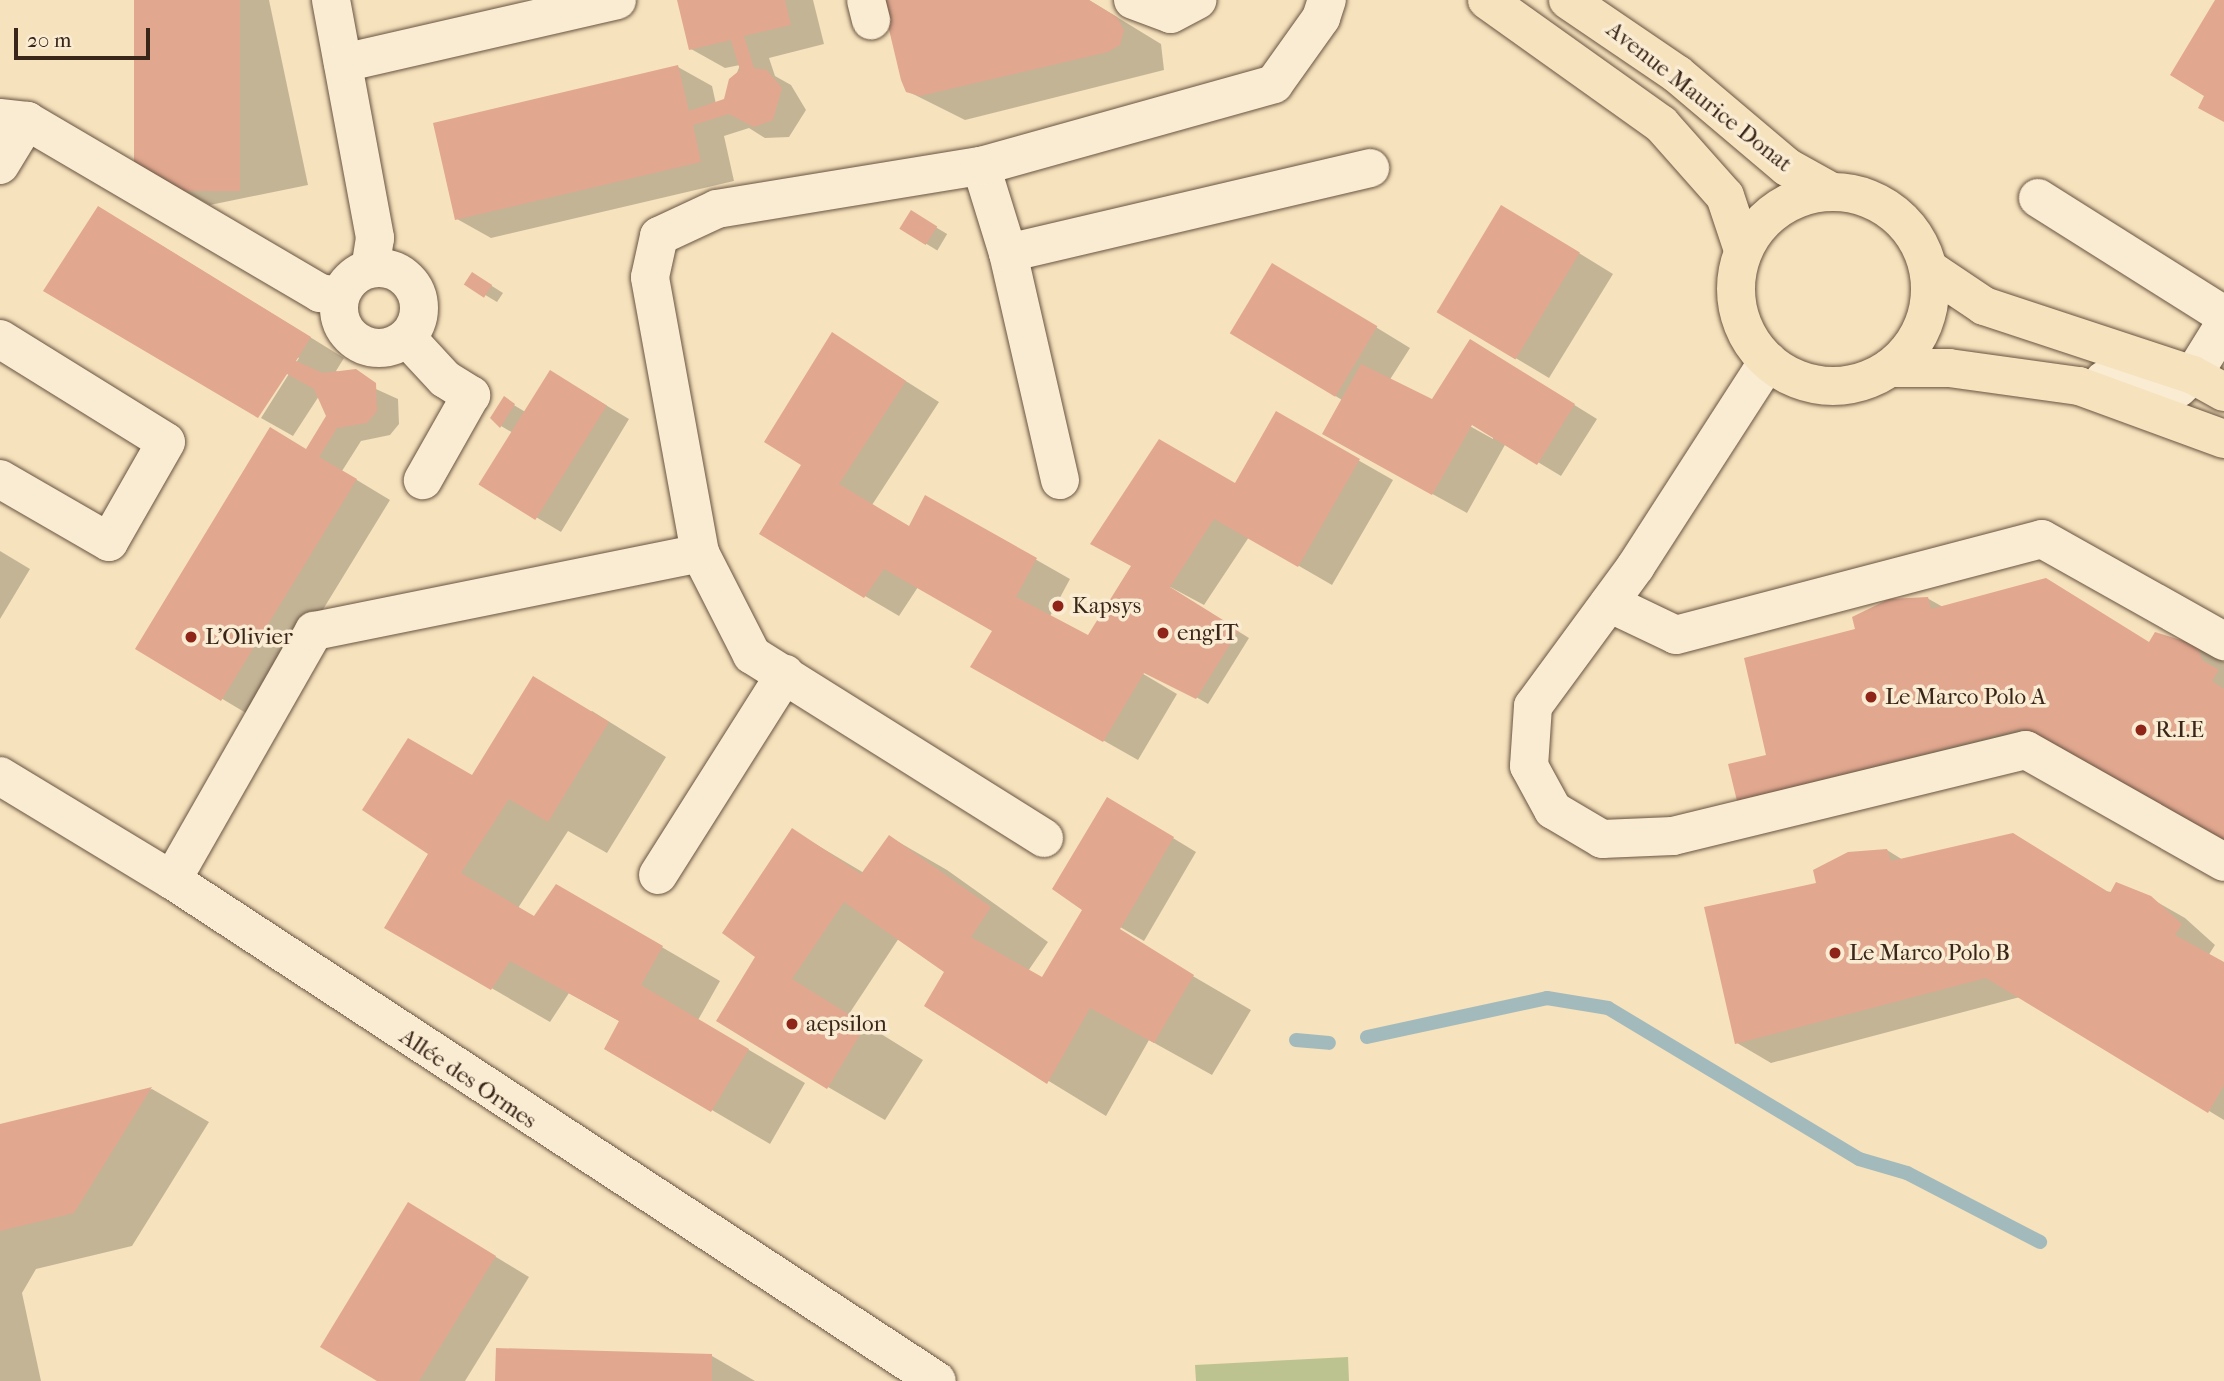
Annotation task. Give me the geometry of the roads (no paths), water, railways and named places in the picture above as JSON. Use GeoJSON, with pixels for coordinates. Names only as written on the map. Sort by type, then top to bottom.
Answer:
{"type":"FeatureCollection","features":[{"type":"Feature","properties":{"kind":"main road","name":"Avenue Maurice Donat"},"geometry":{"type":"LineString","coordinates":[[1487,0],[1671,133],[1724,196],[1743,250]]}},
{"type":"Feature","properties":{"kind":"main road","name":"Avenue Maurice Donat"},"geometry":{"type":"LineString","coordinates":[[1567,0],[1677,74],[1787,167],[1832,192]]}},
{"type":"Feature","properties":{"kind":"main road"},"geometry":{"type":"LineString","coordinates":[[1832,192],[1866,198],[1896,214],[1922,248],[1929,269],[1924,324],[1890,368],[1861,382],[1828,386],[1796,379],[1768,361],[1741,322],[1736,298],[1743,250],[1779,208],[1832,192]]}},
{"type":"Feature","properties":{"kind":"main road"},"geometry":{"type":"LineString","coordinates":[[1929,269],[2018,320],[2209,384]]}},
{"type":"Feature","properties":{"kind":"main road"},"geometry":{"type":"LineString","coordinates":[[1890,368],[1962,369],[2079,386],[2224,439]]}},
{"type":"Feature","properties":{"kind":"street"},"geometry":{"type":"LineString","coordinates":[[331,0],[375,239],[370,268]]}},
{"type":"Feature","properties":{"kind":"street"},"geometry":{"type":"LineString","coordinates":[[343,63],[617,0]]}},
{"type":"Feature","properties":{"kind":"street"},"geometry":{"type":"LineString","coordinates":[[1133,0],[1171,14],[1197,0]]}},
{"type":"Feature","properties":{"kind":"street"},"geometry":{"type":"LineString","coordinates":[[1044,838],[752,655],[700,553],[650,277],[659,236],[717,209],[981,166],[1274,83],[1333,6]]}},
{"type":"Feature","properties":{"kind":"street"},"geometry":{"type":"LineString","coordinates":[[0,165],[14,120],[320,293],[339,296]]}},
{"type":"Feature","properties":{"kind":"street"},"geometry":{"type":"LineString","coordinates":[[981,166],[1008,253],[1060,480]]}},
{"type":"Feature","properties":{"kind":"street"},"geometry":{"type":"LineString","coordinates":[[1008,253],[1370,168]]}},
{"type":"Feature","properties":{"kind":"street"},"geometry":{"type":"LineString","coordinates":[[2038,198],[2224,315]]}},
{"type":"Feature","properties":{"kind":"street"},"geometry":{"type":"LineString","coordinates":[[370,268],[397,271],[413,286],[419,304],[407,338],[369,348],[349,337],[338,317],[339,296],[355,274],[370,268]]}},
{"type":"Feature","properties":{"kind":"street"},"geometry":{"type":"LineString","coordinates":[[2079,386],[2099,378],[2154,394],[2209,384],[2224,325]]}},
{"type":"Feature","properties":{"kind":"street"},"geometry":{"type":"LineString","coordinates":[[407,338],[446,379],[471,395],[423,480]]}},
{"type":"Feature","properties":{"kind":"street"},"geometry":{"type":"LineString","coordinates":[[0,339],[166,442],[109,542],[0,480]]}},
{"type":"Feature","properties":{"kind":"street"},"geometry":{"type":"LineString","coordinates":[[1768,361],[1609,603],[1533,706],[1529,766],[1553,810],[1602,839],[1673,836],[2026,750],[2224,862]]}},
{"type":"Feature","properties":{"kind":"street"},"geometry":{"type":"LineString","coordinates":[[1609,603],[1676,635],[2042,539],[2224,641]]}},
{"type":"Feature","properties":{"kind":"street"},"geometry":{"type":"LineString","coordinates":[[172,880],[314,631],[700,553]]}},
{"type":"Feature","properties":{"kind":"street"},"geometry":{"type":"LineString","coordinates":[[658,875],[785,674]]}},
{"type":"Feature","properties":{"kind":"street","name":"Allée des Ormes"},"geometry":{"type":"LineString","coordinates":[[0,776],[172,880],[937,1381]]}},
{"type":"Feature","properties":{"kind":"waterway"},"geometry":{"type":"LineString","coordinates":[[1367,1037],[1547,998],[1608,1008],[1859,1159],[1907,1173],[2040,1242]]}},
{"type":"Feature","properties":{"kind":"waterway"},"geometry":{"type":"LineString","coordinates":[[1296,1040],[1329,1043]]}},
{"type":"Feature","properties":{"kind":"place","name":"Kapsys"},"geometry":{"type":"Point","coordinates":[1058,606]}},
{"type":"Feature","properties":{"kind":"place","name":"engIT"},"geometry":{"type":"Point","coordinates":[1163,633]}},
{"type":"Feature","properties":{"kind":"place","name":"L'Olivier"},"geometry":{"type":"Point","coordinates":[191,637]}},
{"type":"Feature","properties":{"kind":"place","name":"Le Marco Polo A"},"geometry":{"type":"Point","coordinates":[1871,697]}},
{"type":"Feature","properties":{"kind":"place","name":"R.I.E"},"geometry":{"type":"Point","coordinates":[2141,730]}},
{"type":"Feature","properties":{"kind":"place","name":"Le Marco Polo B"},"geometry":{"type":"Point","coordinates":[1835,953]}},
{"type":"Feature","properties":{"kind":"place","name":"aepsilon"},"geometry":{"type":"Point","coordinates":[792,1024]}}]}
